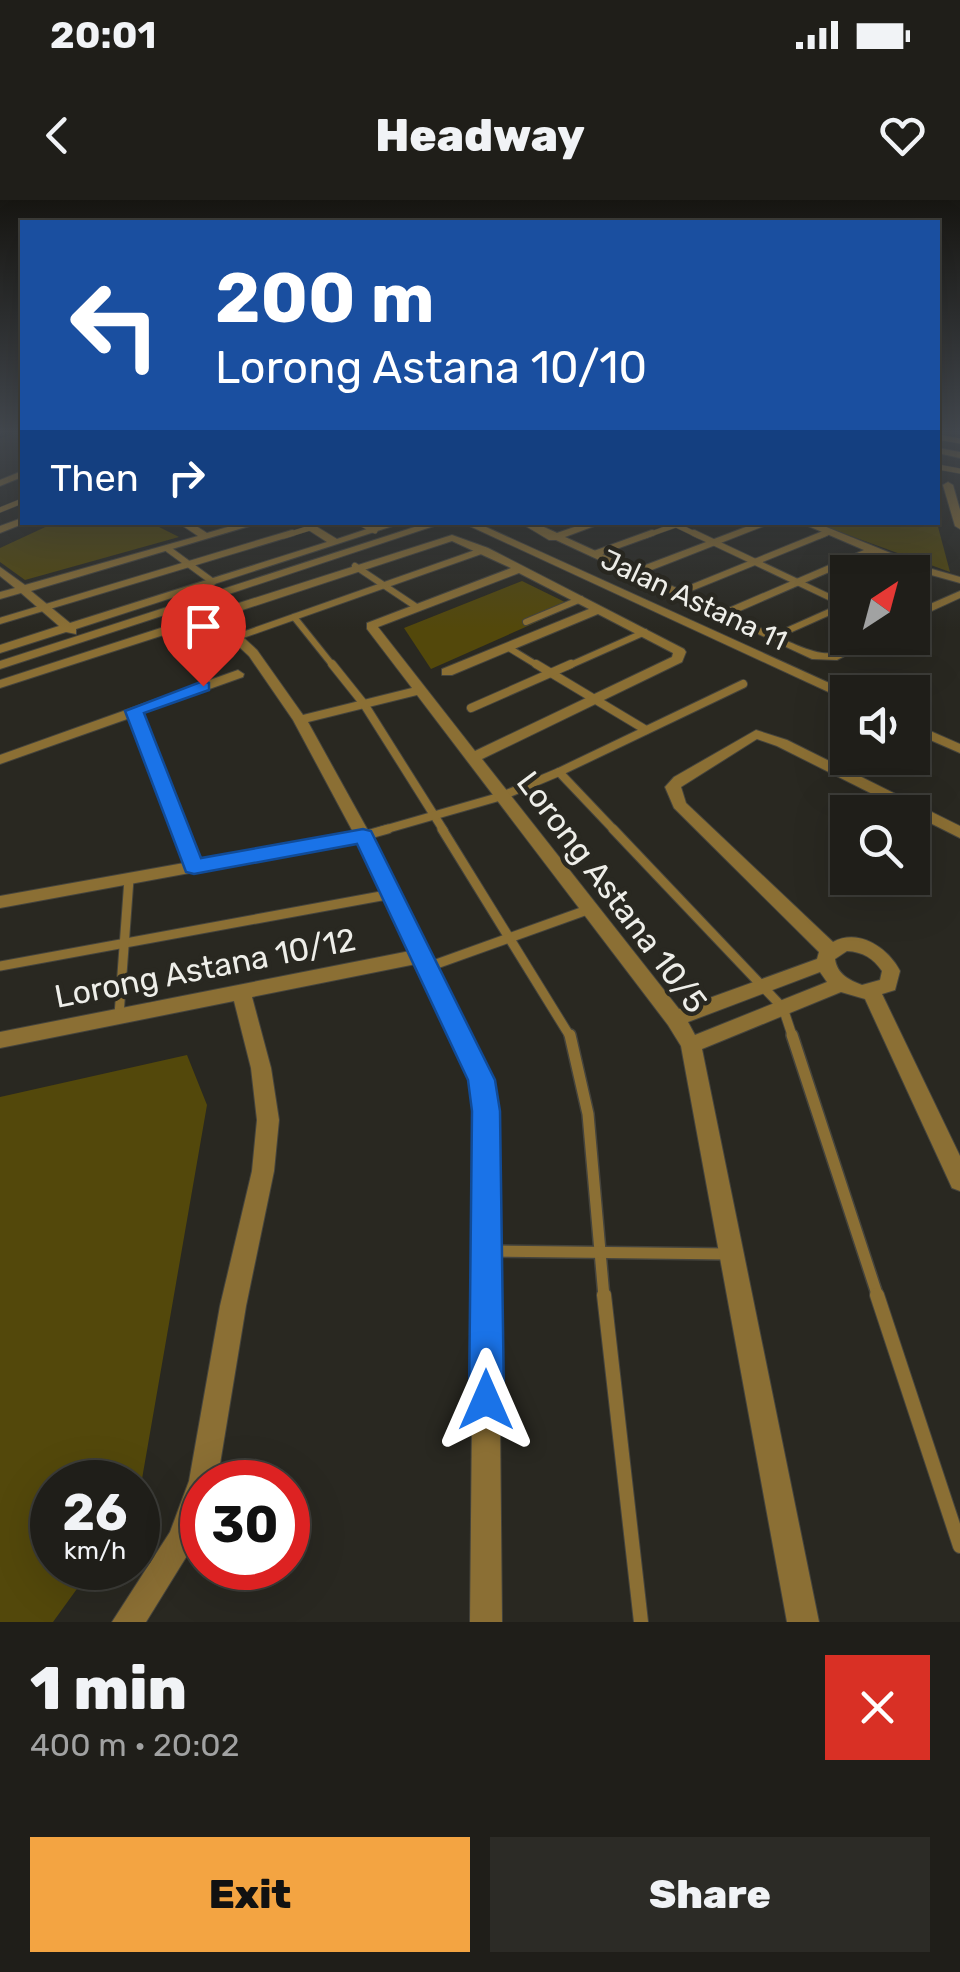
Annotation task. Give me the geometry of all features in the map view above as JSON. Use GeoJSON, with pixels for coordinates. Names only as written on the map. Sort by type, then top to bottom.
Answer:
{"type":"FeatureCollection","features":[{"type":"Feature","properties":{"kind":"street"},"geometry":{"type":"LineString","coordinates":[[947,496],[960,526]]}},
{"type":"Feature","properties":{"kind":"street"},"geometry":{"type":"LineString","coordinates":[[187,525],[206,537]]}},
{"type":"Feature","properties":{"kind":"street"},"geometry":{"type":"LineString","coordinates":[[0,596],[246,525]]}},
{"type":"Feature","properties":{"kind":"street"},"geometry":{"type":"LineString","coordinates":[[306,525],[337,542]]}},
{"type":"Feature","properties":{"kind":"street"},"geometry":{"type":"LineString","coordinates":[[0,649],[392,525]]}},
{"type":"Feature","properties":{"kind":"street"},"geometry":{"type":"LineString","coordinates":[[0,684],[433,525]]}},
{"type":"Feature","properties":{"kind":"street","name":"Jalan Astana 11"},"geometry":{"type":"LineString","coordinates":[[470,525],[521,559],[607,588],[830,689]]}},
{"type":"Feature","properties":{"kind":"street"},"geometry":{"type":"LineString","coordinates":[[531,525],[771,638],[822,658],[830,655]]}},
{"type":"Feature","properties":{"kind":"street","name":"Lorong Astana 10/5"},"geometry":{"type":"LineString","coordinates":[[592,525],[558,537],[521,559],[372,626],[675,1019],[690,1045],[803,1622]]}},
{"type":"Feature","properties":{"kind":"street"},"geometry":{"type":"LineString","coordinates":[[635,574],[761,525]]}},
{"type":"Feature","properties":{"kind":"street"},"geometry":{"type":"LineString","coordinates":[[812,525],[883,555]]}},
{"type":"Feature","properties":{"kind":"street"},"geometry":{"type":"LineString","coordinates":[[0,665],[443,538],[521,559],[581,599],[682,656],[472,758]]}},
{"type":"Feature","properties":{"kind":"street"},"geometry":{"type":"LineString","coordinates":[[722,615],[872,550]]}},
{"type":"Feature","properties":{"kind":"street"},"geometry":{"type":"LineString","coordinates":[[0,570],[80,639]]}},
{"type":"Feature","properties":{"kind":"street"},"geometry":{"type":"LineString","coordinates":[[930,574],[960,580]]}},
{"type":"Feature","properties":{"kind":"street"},"geometry":{"type":"LineString","coordinates":[[581,599],[607,588]]}},
{"type":"Feature","properties":{"kind":"street"},"geometry":{"type":"LineString","coordinates":[[930,608],[960,594]]}},
{"type":"Feature","properties":{"kind":"street"},"geometry":{"type":"LineString","coordinates":[[204,608],[237,638],[300,720],[363,836],[481,1080],[486,1111],[486,1622]]}},
{"type":"Feature","properties":{"kind":"street"},"geometry":{"type":"LineString","coordinates":[[447,672],[599,609]]}},
{"type":"Feature","properties":{"kind":"street"},"geometry":{"type":"LineString","coordinates":[[0,760],[238,674]]}},
{"type":"Feature","properties":{"kind":"street"},"geometry":{"type":"LineString","coordinates":[[300,720],[421,690]]}},
{"type":"Feature","properties":{"kind":"street"},"geometry":{"type":"LineString","coordinates":[[134,711],[194,867]]}},
{"type":"Feature","properties":{"kind":"street"},"geometry":{"type":"LineString","coordinates":[[842,984],[827,956],[679,804],[673,787],[756,734],[782,743],[960,833]]}},
{"type":"Feature","properties":{"kind":"street"},"geometry":{"type":"LineString","coordinates":[[930,735],[960,748]]}},
{"type":"Feature","properties":{"kind":"street"},"geometry":{"type":"LineString","coordinates":[[0,902],[363,836]]}},
{"type":"Feature","properties":{"kind":"street"},"geometry":{"type":"LineString","coordinates":[[675,1019],[765,985],[854,944],[882,956],[891,978],[882,989],[872,992],[842,984],[690,1045]]}},
{"type":"Feature","properties":{"kind":"street","name":"Lorong Astana 10/12"},"geometry":{"type":"LineString","coordinates":[[0,1040],[241,991],[425,962]]}},
{"type":"Feature","properties":{"kind":"street"},"geometry":{"type":"LineString","coordinates":[[207,1460],[232,1306],[263,1171],[268,1120],[241,991]]}},
{"type":"Feature","properties":{"kind":"street"},"geometry":{"type":"LineString","coordinates":[[872,992],[960,1180]]}},
{"type":"Feature","properties":{"kind":"street"},"geometry":{"type":"LineString","coordinates":[[128,1622],[180,1543]]}},
{"type":"Feature","properties":{"kind":"lane"},"geometry":{"type":"LineString","coordinates":[[0,621],[306,525]]}},
{"type":"Feature","properties":{"kind":"lane"},"geometry":{"type":"LineString","coordinates":[[364,525],[375,531]]}},
{"type":"Feature","properties":{"kind":"lane"},"geometry":{"type":"LineString","coordinates":[[594,554],[670,525]]}},
{"type":"Feature","properties":{"kind":"lane"},"geometry":{"type":"LineString","coordinates":[[675,525],[830,597]]}},
{"type":"Feature","properties":{"kind":"lane"},"geometry":{"type":"LineString","coordinates":[[676,594],[829,532]]}},
{"type":"Feature","properties":{"kind":"lane"},"geometry":{"type":"LineString","coordinates":[[168,548],[213,582]]}},
{"type":"Feature","properties":{"kind":"lane"},"geometry":{"type":"LineString","coordinates":[[237,638],[484,550]]}},
{"type":"Feature","properties":{"kind":"lane"},"geometry":{"type":"LineString","coordinates":[[356,566],[415,606]]}},
{"type":"Feature","properties":{"kind":"lane"},"geometry":{"type":"LineString","coordinates":[[526,622],[581,599]]}},
{"type":"Feature","properties":{"kind":"lane"},"geometry":{"type":"LineString","coordinates":[[771,638],[830,612]]}},
{"type":"Feature","properties":{"kind":"lane"},"geometry":{"type":"LineString","coordinates":[[294,617],[364,704],[568,1030],[580,1063],[588,1095],[600,1252],[641,1622]]}},
{"type":"Feature","properties":{"kind":"lane"},"geometry":{"type":"LineString","coordinates":[[471,708],[645,632]]}},
{"type":"Feature","properties":{"kind":"lane"},"geometry":{"type":"LineString","coordinates":[[508,648],[646,730]]}},
{"type":"Feature","properties":{"kind":"lane"},"geometry":{"type":"LineString","coordinates":[[363,836],[502,796],[742,684]]}},
{"type":"Feature","properties":{"kind":"lane"},"geometry":{"type":"LineString","coordinates":[[559,772],[783,1008],[960,1546]]}},
{"type":"Feature","properties":{"kind":"lane"},"geometry":{"type":"LineString","coordinates":[[120,1015],[129,879]]}},
{"type":"Feature","properties":{"kind":"lane"},"geometry":{"type":"LineString","coordinates":[[0,966],[392,894]]}},
{"type":"Feature","properties":{"kind":"lane"},"geometry":{"type":"LineString","coordinates":[[425,962],[510,940],[590,909]]}},
{"type":"Feature","properties":{"kind":"lane"},"geometry":{"type":"LineString","coordinates":[[486,1251],[730,1254]]}},
{"type":"Feature","properties":{"kind":"shaded area"},"geometry":{"type":"Polygon","coordinates":[[[50,525],[155,525],[179,537],[25,580],[0,562],[0,548],[50,525]]]}},
{"type":"Feature","properties":{"kind":"shaded area"},"geometry":{"type":"Polygon","coordinates":[[[821,525],[938,525],[950,572],[930,565],[930,555],[903,555],[821,525]]]}},
{"type":"Feature","properties":{"kind":"shaded area"},"geometry":{"type":"Polygon","coordinates":[[[522,581],[573,606],[431,669],[404,628],[522,581]]]}},
{"type":"Feature","properties":{"kind":"shaded area"},"geometry":{"type":"Polygon","coordinates":[[[187,1055],[207,1105],[145,1460],[30,1460],[30,1590],[76,1590],[53,1622],[0,1622],[0,1097],[187,1055]]]}},
{"type":"Feature","properties":{"kind":"route"},"geometry":{"type":"LineString","coordinates":[[203,686],[134,711],[194,867],[363,836],[467,1044],[481,1080],[486,1111],[486,1400]]}}]}
